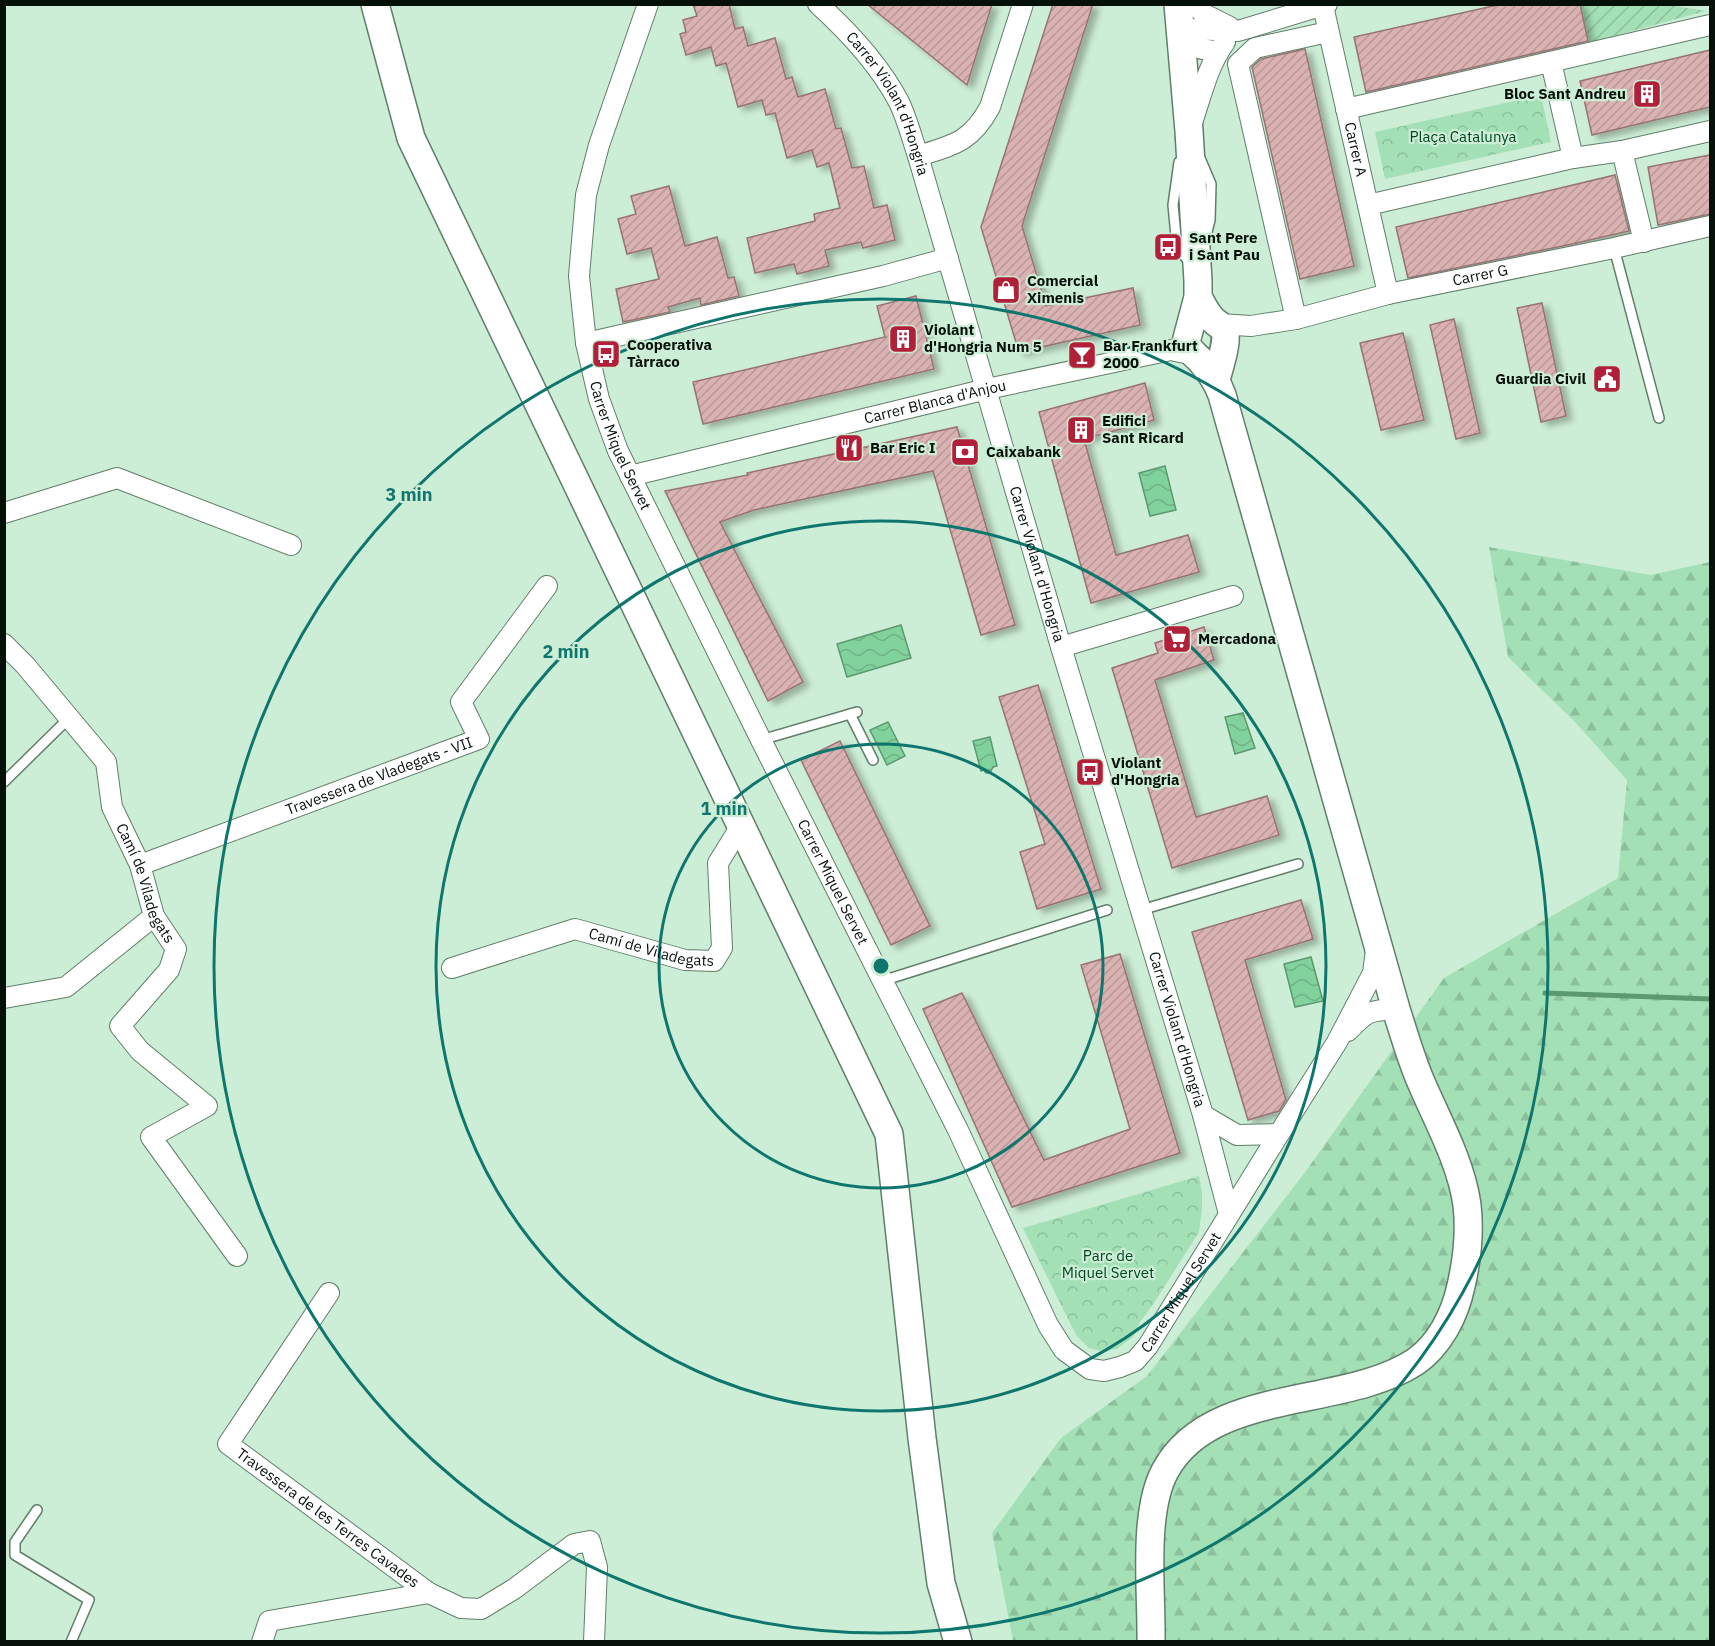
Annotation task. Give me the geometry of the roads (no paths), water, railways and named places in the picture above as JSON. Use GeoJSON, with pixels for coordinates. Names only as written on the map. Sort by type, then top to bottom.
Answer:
{"type":"FeatureCollection","features":[{"type":"Feature","properties":{"kind":"street"},"geometry":{"type":"LineString","coordinates":[[375,4],[411,138],[889,1134],[922,1438],[941,1583],[958,1641]]}},
{"type":"Feature","properties":{"kind":"street","name":"Carrer Miquel Servet"},"geometry":{"type":"LineString","coordinates":[[648,4],[599,145],[586,195],[579,276],[586,343],[599,399],[630,476],[958,1130],[1048,1324],[1064,1350],[1076,1360],[1090,1369],[1104,1371],[1135,1361],[1148,1346],[1337,1042],[1373,973],[1377,941]]}},
{"type":"Feature","properties":{"kind":"street","name":"Carrer Violant d'Hongria"},"geometry":{"type":"LineString","coordinates":[[818,4],[859,46],[891,87],[900,105],[918,156],[1061,647],[1203,1115],[1229,1214]]}},
{"type":"Feature","properties":{"kind":"street"},"geometry":{"type":"LineString","coordinates":[[918,156],[954,146],[982,123],[990,107],[1023,4]]}},
{"type":"Feature","properties":{"kind":"street"},"geometry":{"type":"LineString","coordinates":[[1151,1641],[1151,1528],[1159,1485],[1172,1460],[1194,1437],[1219,1422],[1248,1412],[1362,1384],[1402,1369],[1425,1354],[1444,1330],[1453,1313],[1461,1287],[1468,1218],[1464,1191],[1455,1162],[1419,1079],[1396,1010],[1225,406],[1202,341],[1178,4]]}},
{"type":"Feature","properties":{"kind":"street"},"geometry":{"type":"LineString","coordinates":[[1194,4],[1204,14],[1238,31]]}},
{"type":"Feature","properties":{"kind":"street"},"geometry":{"type":"LineString","coordinates":[[1180,32],[1190,29],[1238,31],[1325,5]]}},
{"type":"Feature","properties":{"kind":"street","name":"Carrer A"},"geometry":{"type":"LineString","coordinates":[[1325,5],[1329,32],[1388,294]]}},
{"type":"Feature","properties":{"kind":"street"},"geometry":{"type":"LineString","coordinates":[[1346,109],[1710,25]]}},
{"type":"Feature","properties":{"kind":"street"},"geometry":{"type":"LineString","coordinates":[[1188,122],[1219,51],[1238,31]]}},
{"type":"Feature","properties":{"kind":"street"},"geometry":{"type":"LineString","coordinates":[[1180,32],[1194,47],[1206,51],[1219,51]]}},
{"type":"Feature","properties":{"kind":"street"},"geometry":{"type":"LineString","coordinates":[[1296,319],[1238,64],[1255,48],[1329,32]]}},
{"type":"Feature","properties":{"kind":"street"},"geometry":{"type":"LineString","coordinates":[[1551,62],[1573,158]]}},
{"type":"Feature","properties":{"kind":"street"},"geometry":{"type":"LineString","coordinates":[[1368,205],[1573,158],[1622,151],[1710,131]]}},
{"type":"Feature","properties":{"kind":"street"},"geometry":{"type":"LineString","coordinates":[[1622,151],[1644,242]]}},
{"type":"Feature","properties":{"kind":"street","name":"Carrer G"},"geometry":{"type":"LineString","coordinates":[[1202,341],[1251,326],[1296,319],[1388,294],[1644,242],[1710,226]]}},
{"type":"Feature","properties":{"kind":"street"},"geometry":{"type":"LineString","coordinates":[[586,343],[883,276],[948,258]]}},
{"type":"Feature","properties":{"kind":"street","name":"Carrer Blanca d'Anjou"},"geometry":{"type":"LineString","coordinates":[[630,476],[987,389],[1202,341]]}},
{"type":"Feature","properties":{"kind":"street"},"geometry":{"type":"LineString","coordinates":[[4,513],[117,478],[291,545]]}},
{"type":"Feature","properties":{"kind":"street","name":"Travessera de Vladegats - VII"},"geometry":{"type":"LineString","coordinates":[[140,865],[480,738],[461,702],[547,586]]}},
{"type":"Feature","properties":{"kind":"street"},"geometry":{"type":"LineString","coordinates":[[1061,647],[1233,596]]}},
{"type":"Feature","properties":{"kind":"street","name":"Camí de Viladegats"},"geometry":{"type":"LineString","coordinates":[[4,644],[25,665],[106,762],[112,807],[140,865],[154,915],[176,949],[169,970],[120,1026],[140,1051],[207,1107],[152,1137],[237,1256]]}},
{"type":"Feature","properties":{"kind":"street","name":"Camí de Viladegats"},"geometry":{"type":"LineString","coordinates":[[452,968],[575,929],[685,960],[714,961],[722,948],[718,863],[741,826]]}},
{"type":"Feature","properties":{"kind":"street"},"geometry":{"type":"LineString","coordinates":[[4,999],[66,987],[154,915]]}},
{"type":"Feature","properties":{"kind":"street","name":"Carrer Miquel Servet"},"geometry":{"type":"LineString","coordinates":[[1337,1042],[1365,1014],[1379,1010],[1396,1010]]}},
{"type":"Feature","properties":{"kind":"street","name":"Carrer Violant d'Hongria"},"geometry":{"type":"LineString","coordinates":[[1203,1115],[1237,1135],[1279,1134]]}},
{"type":"Feature","properties":{"kind":"street","name":"Travessera de les Terres Cavades"},"geometry":{"type":"LineString","coordinates":[[329,1293],[228,1444],[429,1593]]}},
{"type":"Feature","properties":{"kind":"street"},"geometry":{"type":"LineString","coordinates":[[262,1641],[269,1621],[429,1593],[461,1608],[482,1609],[514,1589],[574,1544],[590,1541],[597,1566],[594,1641]]}},
{"type":"Feature","properties":{"kind":"lane"},"geometry":{"type":"LineString","coordinates":[[1614,248],[1659,418]]}},
{"type":"Feature","properties":{"kind":"lane"},"geometry":{"type":"LineString","coordinates":[[761,740],[854,713],[873,760]]}},
{"type":"Feature","properties":{"kind":"lane"},"geometry":{"type":"LineString","coordinates":[[4,782],[69,718]]}},
{"type":"Feature","properties":{"kind":"lane"},"geometry":{"type":"LineString","coordinates":[[1141,910],[1298,864]]}},
{"type":"Feature","properties":{"kind":"lane"},"geometry":{"type":"LineString","coordinates":[[882,981],[1107,910]]}},
{"type":"Feature","properties":{"kind":"lane"},"geometry":{"type":"LineString","coordinates":[[37,1510],[15,1542],[15,1555],[89,1600],[71,1641]]}},
{"type":"Feature","properties":{"kind":"water"},"geometry":{"type":"Polygon","coordinates":[[[1165,466],[1176,510],[1150,516],[1139,473],[1165,466]]]}},
{"type":"Feature","properties":{"kind":"water"},"geometry":{"type":"Polygon","coordinates":[[[901,625],[911,658],[847,677],[837,644],[901,625]]]}},
{"type":"Feature","properties":{"kind":"water"},"geometry":{"type":"Polygon","coordinates":[[[1243,713],[1255,748],[1235,754],[1225,717],[1243,713]]]}},
{"type":"Feature","properties":{"kind":"water"},"geometry":{"type":"Polygon","coordinates":[[[888,722],[905,756],[887,765],[870,730],[888,722]]]}},
{"type":"Feature","properties":{"kind":"water"},"geometry":{"type":"Polygon","coordinates":[[[990,737],[997,766],[993,767],[990,773],[986,773],[984,770],[981,771],[973,741],[990,737]]]}},
{"type":"Feature","properties":{"kind":"water"},"geometry":{"type":"Polygon","coordinates":[[[1311,957],[1323,1001],[1295,1007],[1284,964],[1311,957]]]}},
{"type":"Feature","properties":{"kind":"waterway"},"geometry":{"type":"LineString","coordinates":[[1545,993],[1710,999]]}},
{"type":"Feature","properties":{"kind":"place","name":"Bloc Sant Andreu"},"geometry":{"type":"Point","coordinates":[1647,94]}},
{"type":"Feature","properties":{"kind":"place","name":"Sant Pere i Sant Pau"},"geometry":{"type":"Point","coordinates":[1168,247]}},
{"type":"Feature","properties":{"kind":"place","name":"Comercial Ximenis"},"geometry":{"type":"Point","coordinates":[1006,290]}},
{"type":"Feature","properties":{"kind":"place","name":"Violant d'Hongria Num 5"},"geometry":{"type":"Point","coordinates":[903,339]}},
{"type":"Feature","properties":{"kind":"place","name":"Cooperativa Tàrraco"},"geometry":{"type":"Point","coordinates":[606,354]}},
{"type":"Feature","properties":{"kind":"place","name":"Bar Frankfurt 2000"},"geometry":{"type":"Point","coordinates":[1082,355]}},
{"type":"Feature","properties":{"kind":"place","name":"Guardia Civil"},"geometry":{"type":"Point","coordinates":[1607,379]}},
{"type":"Feature","properties":{"kind":"place","name":"Edifici Sant Ricard"},"geometry":{"type":"Point","coordinates":[1081,430]}},
{"type":"Feature","properties":{"kind":"place","name":"Bar Eric I"},"geometry":{"type":"Point","coordinates":[849,448]}},
{"type":"Feature","properties":{"kind":"place","name":"Caixabank"},"geometry":{"type":"Point","coordinates":[965,452]}},
{"type":"Feature","properties":{"kind":"place","name":"Mercadona"},"geometry":{"type":"Point","coordinates":[1177,639]}},
{"type":"Feature","properties":{"kind":"place","name":"Violant d'Hongria"},"geometry":{"type":"Point","coordinates":[1090,772]}},
{"type":"Feature","properties":{"kind":"park label","name":"Plaça Catalunya"},"geometry":{"type":"Point","coordinates":[1463,137]}},
{"type":"Feature","properties":{"kind":"park label","name":"Parc de Miquel Servet"},"geometry":{"type":"Point","coordinates":[1108,1264]}}]}
